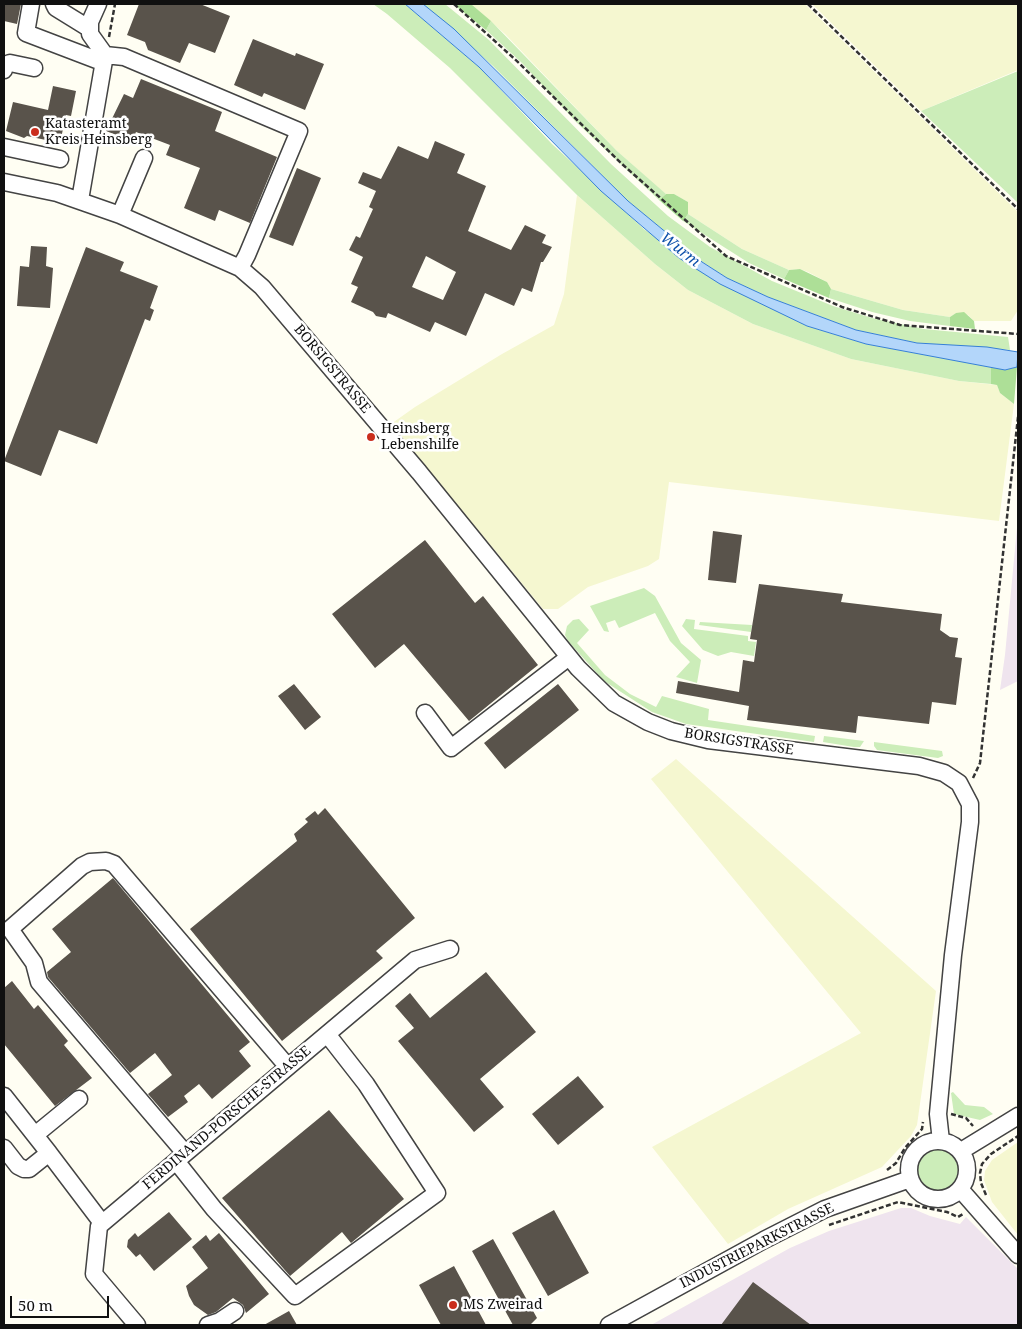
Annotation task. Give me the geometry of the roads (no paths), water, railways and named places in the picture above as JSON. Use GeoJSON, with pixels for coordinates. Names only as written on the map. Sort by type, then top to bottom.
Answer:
{"type":"FeatureCollection","features":[{"type":"Feature","properties":{"kind":"street"},"geometry":{"type":"LineString","coordinates":[[31,4],[26,33],[103,58],[124,57],[299,131],[240,268]]}},
{"type":"Feature","properties":{"kind":"street"},"geometry":{"type":"LineString","coordinates":[[54,4],[56,8],[90,29]]}},
{"type":"Feature","properties":{"kind":"street"},"geometry":{"type":"LineString","coordinates":[[80,200],[103,58],[90,34],[90,22],[98,4]]}},
{"type":"Feature","properties":{"kind":"street"},"geometry":{"type":"LineString","coordinates":[[4,70],[5,65],[10,63],[34,68]]}},
{"type":"Feature","properties":{"kind":"street"},"geometry":{"type":"LineString","coordinates":[[4,147],[60,159]]}},
{"type":"Feature","properties":{"kind":"street"},"geometry":{"type":"LineString","coordinates":[[120,215],[144,158]]}},
{"type":"Feature","properties":{"kind":"street","name":"BORSIGSTRASSE"},"geometry":{"type":"LineString","coordinates":[[4,182],[22,184],[80,200],[120,215],[240,268],[262,287],[282,309],[569,657],[614,703],[648,722],[671,731],[708,740],[919,766],[944,773],[963,788],[970,804],[970,822],[953,954],[938,1114],[941,1141]]}},
{"type":"Feature","properties":{"kind":"street"},"geometry":{"type":"LineString","coordinates":[[425,713],[451,748],[569,657]]}},
{"type":"Feature","properties":{"kind":"street"},"geometry":{"type":"LineString","coordinates":[[288,1067],[114,864],[106,861],[90,862],[82,866],[10,929],[34,963],[39,982],[180,1157],[214,1209],[295,1296],[437,1193],[366,1084],[327,1034]]}},
{"type":"Feature","properties":{"kind":"street","name":"FERDINAND-PORSCHE-STRASSE"},"geometry":{"type":"LineString","coordinates":[[102,1223],[415,960],[450,949]]}},
{"type":"Feature","properties":{"kind":"street"},"geometry":{"type":"LineString","coordinates":[[4,1096],[50,1153],[102,1223],[99,1226],[94,1274],[137,1325]]}},
{"type":"Feature","properties":{"kind":"street"},"geometry":{"type":"LineString","coordinates":[[35,1135],[79,1099]]}},
{"type":"Feature","properties":{"kind":"street"},"geometry":{"type":"LineString","coordinates":[[960,1151],[1018,1116]]}},
{"type":"Feature","properties":{"kind":"street"},"geometry":{"type":"LineString","coordinates":[[941,1141],[955,1146],[960,1151],[965,1158],[967,1174],[960,1190],[942,1199],[932,1198],[919,1191],[910,1179],[911,1160],[915,1152],[922,1145],[941,1141]]}},
{"type":"Feature","properties":{"kind":"street"},"geometry":{"type":"LineString","coordinates":[[4,1148],[18,1166],[24,1169],[28,1169],[50,1153]]}},
{"type":"Feature","properties":{"kind":"street","name":"INDUSTRIEPARKSTRASSE"},"geometry":{"type":"LineString","coordinates":[[609,1325],[764,1240],[825,1209],[910,1179]]}},
{"type":"Feature","properties":{"kind":"street"},"geometry":{"type":"LineString","coordinates":[[960,1190],[1018,1255]]}},
{"type":"Feature","properties":{"kind":"street"},"geometry":{"type":"LineString","coordinates":[[208,1325],[220,1321],[235,1311]]}},
{"type":"Feature","properties":{"kind":"water","name":"Wurm"},"geometry":{"type":"Polygon","coordinates":[[[405,4],[423,4],[454,29],[628,201],[702,262],[727,278],[768,297],[856,330],[917,343],[987,347],[1018,352],[1017,367],[1005,370],[866,344],[807,326],[720,284],[679,258],[601,191],[479,67],[405,4]]]}},
{"type":"Feature","properties":{"kind":"place","name":"Katasteramt Kreis Heinsberg"},"geometry":{"type":"Point","coordinates":[35,132]}},
{"type":"Feature","properties":{"kind":"place","name":"Heinsberg Lebenshilfe"},"geometry":{"type":"Point","coordinates":[371,437]}},
{"type":"Feature","properties":{"kind":"place","name":"MS Zweirad"},"geometry":{"type":"Point","coordinates":[453,1305]}}]}
